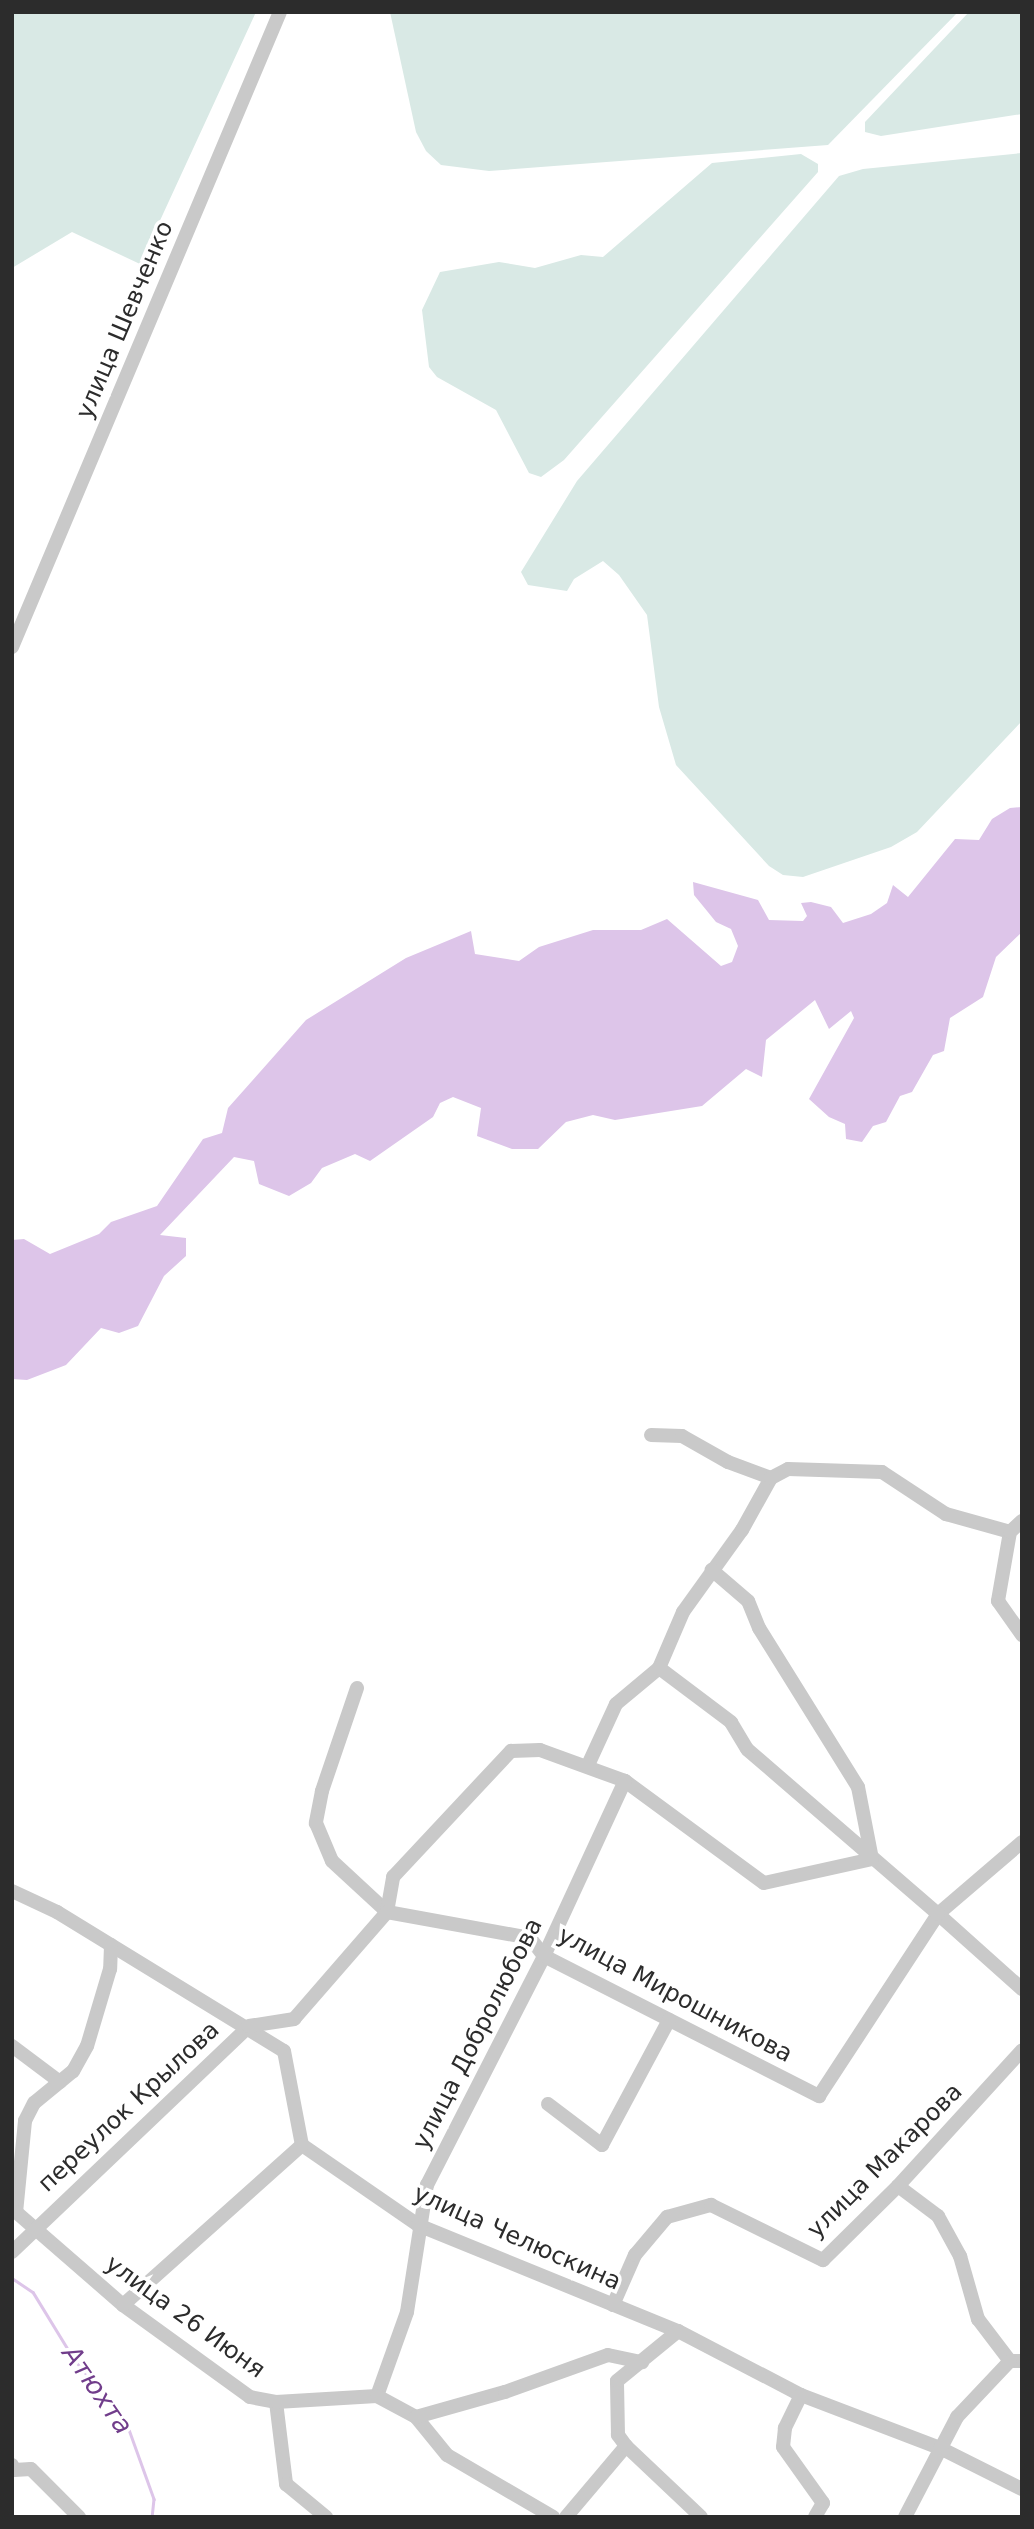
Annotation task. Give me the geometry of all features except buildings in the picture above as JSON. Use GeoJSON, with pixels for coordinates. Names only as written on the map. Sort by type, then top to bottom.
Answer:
{"type":"FeatureCollection","features":[{"type":"Feature","properties":{"kind":"street","name":"улица Шевченко"},"geometry":{"type":"LineString","coordinates":[[12,647],[280,12]]}},
{"type":"Feature","properties":{"kind":"street"},"geometry":{"type":"LineString","coordinates":[[651,1435],[681,1436],[728,1462],[771,1478]]}},
{"type":"Feature","properties":{"kind":"street"},"geometry":{"type":"LineString","coordinates":[[588,1765],[616,1704],[659,1668],[683,1612],[742,1530],[771,1478],[788,1469],[882,1472],[946,1514],[1010,1532]]}},
{"type":"Feature","properties":{"kind":"street"},"geometry":{"type":"LineString","coordinates":[[1022,1521],[1010,1532],[998,1601],[1022,1635]]}},
{"type":"Feature","properties":{"kind":"street"},"geometry":{"type":"LineString","coordinates":[[712,1570],[748,1601],[759,1628],[858,1787],[872,1859]]}},
{"type":"Feature","properties":{"kind":"street"},"geometry":{"type":"LineString","coordinates":[[659,1668],[731,1722],[747,1749],[1022,1989]]}},
{"type":"Feature","properties":{"kind":"street"},"geometry":{"type":"LineString","coordinates":[[357,1688],[321,1791],[316,1823],[332,1861],[387,1912]]}},
{"type":"Feature","properties":{"kind":"street"},"geometry":{"type":"LineString","coordinates":[[249,2026],[294,2019],[387,1912],[393,1877],[511,1751],[540,1750],[588,1765],[625,1782],[764,1883],[872,1859]]}},
{"type":"Feature","properties":{"kind":"street","name":"улица Добролюбова"},"geometry":{"type":"LineString","coordinates":[[377,2396],[407,2312],[418,2225],[427,2185],[544,1956],[625,1782]]}},
{"type":"Feature","properties":{"kind":"street"},"geometry":{"type":"LineString","coordinates":[[937,1914],[1022,1842]]}},
{"type":"Feature","properties":{"kind":"street"},"geometry":{"type":"LineString","coordinates":[[12,1891],[249,2026],[284,2051],[302,2145],[123,2305]]}},
{"type":"Feature","properties":{"kind":"street","name":"улица Мирошникова"},"geometry":{"type":"LineString","coordinates":[[387,1912],[530,1938],[544,1956],[818,2096],[937,1914]]}},
{"type":"Feature","properties":{"kind":"street"},"geometry":{"type":"LineString","coordinates":[[32,2228],[16,2212],[25,2121],[34,2103],[73,2071],[87,2046],[110,1969],[111,1945]]}},
{"type":"Feature","properties":{"kind":"street"},"geometry":{"type":"LineString","coordinates":[[548,2104],[601,2145],[669,2020]]}},
{"type":"Feature","properties":{"kind":"street","name":"переулок Крылова"},"geometry":{"type":"LineString","coordinates":[[12,2252],[32,2228],[249,2026]]}},
{"type":"Feature","properties":{"kind":"street"},"geometry":{"type":"LineString","coordinates":[[12,2046],[60,2082]]}},
{"type":"Feature","properties":{"kind":"street","name":"улица Макарова"},"geometry":{"type":"LineString","coordinates":[[613,2305],[635,2255],[667,2217],[711,2206],[823,2260],[898,2186],[1022,2050]]}},
{"type":"Feature","properties":{"kind":"street","name":"улица Челюскина"},"geometry":{"type":"LineString","coordinates":[[302,2145],[418,2225],[678,2331],[801,2395],[940,2448],[1022,2489]]}},
{"type":"Feature","properties":{"kind":"street"},"geometry":{"type":"LineString","coordinates":[[898,2186],[938,2216],[960,2256],[978,2319],[1016,2361],[957,2417],[905,2517]]}},
{"type":"Feature","properties":{"kind":"street","name":"улица 26 Июня"},"geometry":{"type":"LineString","coordinates":[[32,2228],[123,2305],[250,2396],[276,2402],[286,2484],[326,2517]]}},
{"type":"Feature","properties":{"kind":"street"},"geometry":{"type":"LineString","coordinates":[[678,2331],[617,2381],[618,2435],[626,2446],[701,2517]]}},
{"type":"Feature","properties":{"kind":"street"},"geometry":{"type":"LineString","coordinates":[[416,2417],[505,2392],[608,2356],[642,2362]]}},
{"type":"Feature","properties":{"kind":"street"},"geometry":{"type":"LineString","coordinates":[[801,2395],[785,2428],[782,2447],[822,2503],[815,2517]]}},
{"type":"Feature","properties":{"kind":"street"},"geometry":{"type":"LineString","coordinates":[[276,2402],[377,2396],[416,2417],[447,2455],[553,2517]]}},
{"type":"Feature","properties":{"kind":"street"},"geometry":{"type":"LineString","coordinates":[[566,2517],[626,2446]]}},
{"type":"Feature","properties":{"kind":"street"},"geometry":{"type":"LineString","coordinates":[[13,2469],[31,2469],[79,2517]]}},
{"type":"Feature","properties":{"kind":"shaded area"},"geometry":{"type":"Polygon","coordinates":[[[12,12],[256,12],[140,264],[72,232],[12,268],[12,12]]]}},
{"type":"Feature","properties":{"kind":"shaded area"},"geometry":{"type":"Polygon","coordinates":[[[390,12],[958,12],[828,145],[489,171],[441,165],[426,151],[416,132],[390,12]]]}},
{"type":"Feature","properties":{"kind":"shaded area"},"geometry":{"type":"Polygon","coordinates":[[[969,12],[1022,12],[1022,114],[881,136],[865,132],[865,122],[969,12]]]}},
{"type":"Feature","properties":{"kind":"shaded area"},"geometry":{"type":"Polygon","coordinates":[[[1022,153],[1022,721],[917,832],[891,847],[803,877],[783,875],[769,866],[676,765],[659,707],[647,615],[619,575],[603,561],[574,579],[567,591],[528,585],[521,572],[577,481],[839,176],[863,169],[1022,153]]]}},
{"type":"Feature","properties":{"kind":"shaded area"},"geometry":{"type":"Polygon","coordinates":[[[801,154],[818,164],[818,172],[564,460],[541,477],[529,473],[496,410],[437,377],[429,367],[422,310],[440,272],[499,262],[535,268],[581,255],[603,257],[712,163],[801,154]]]}},
{"type":"Feature","properties":{"kind":"shaded area"},"geometry":{"type":"Polygon","coordinates":[[[1022,807],[1022,932],[996,957],[983,997],[950,1018],[944,1051],[933,1055],[912,1092],[900,1096],[886,1122],[873,1126],[862,1142],[846,1139],[845,1124],[829,1117],[809,1099],[854,1018],[851,1011],[829,1029],[815,1000],[766,1040],[762,1077],[746,1069],[702,1106],[615,1120],[593,1115],[566,1122],[538,1149],[512,1149],[477,1136],[481,1108],[453,1097],[440,1103],[433,1117],[370,1161],[355,1154],[322,1168],[311,1183],[289,1196],[259,1184],[254,1161],[234,1157],[160,1235],[186,1238],[186,1256],[164,1276],[138,1326],[119,1333],[101,1328],[66,1365],[27,1380],[12,1379],[12,1240],[24,1239],[50,1254],[99,1234],[111,1222],[157,1206],[203,1139],[222,1133],[228,1108],[306,1020],[406,958],[471,931],[475,954],[519,961],[539,947],[593,930],[641,930],[667,919],[721,966],[732,962],[738,946],[731,929],[716,922],[694,895],[693,882],[758,900],[769,920],[803,921],[807,916],[801,903],[811,902],[831,907],[843,923],[871,914],[887,903],[893,885],[908,897],[955,839],[979,840],[992,819],[1010,808],[1022,807]]]}},
{"type":"Feature","properties":{"kind":"waterway","name":"Атюхта"},"geometry":{"type":"LineString","coordinates":[[12,2278],[33,2292],[74,2359],[127,2424],[154,2499],[152,2517]]}}]}
